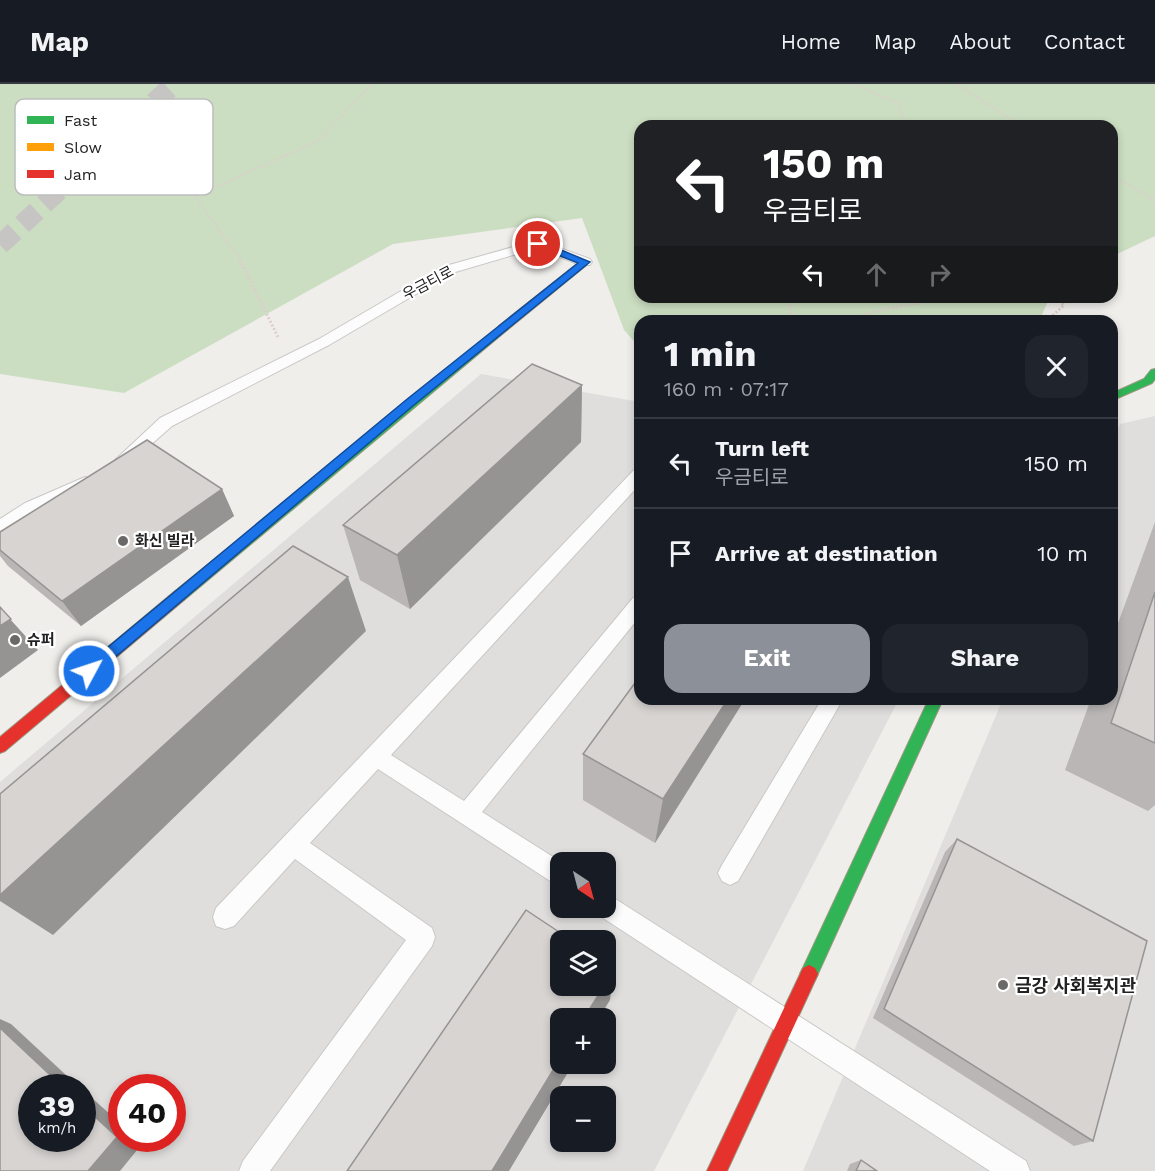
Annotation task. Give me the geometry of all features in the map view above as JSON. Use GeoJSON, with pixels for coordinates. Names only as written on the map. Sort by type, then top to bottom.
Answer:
{"type":"FeatureCollection","features":[{"type":"Feature","properties":{"kind":"street","name":"우금티로"},"geometry":{"type":"LineString","coordinates":[[0,746],[401,410],[585,262]]}},
{"type":"Feature","properties":{"kind":"street"},"geometry":{"type":"LineString","coordinates":[[1118,395],[1148,381],[1155,372]]}},
{"type":"Feature","properties":{"kind":"street"},"geometry":{"type":"LineString","coordinates":[[717,1171],[933,705]]}},
{"type":"Feature","properties":{"kind":"lane","name":"우금티로"},"geometry":{"type":"LineString","coordinates":[[0,528],[31,507],[102,476],[166,422],[324,342],[447,270],[538,244],[585,262]]}},
{"type":"Feature","properties":{"kind":"lane"},"geometry":{"type":"LineString","coordinates":[[225,917],[634,480]]}},
{"type":"Feature","properties":{"kind":"lane"},"geometry":{"type":"LineString","coordinates":[[466,815],[634,610]]}},
{"type":"Feature","properties":{"kind":"lane"},"geometry":{"type":"LineString","coordinates":[[730,873],[827,705]]}},
{"type":"Feature","properties":{"kind":"lane"},"geometry":{"type":"LineString","coordinates":[[375,756],[550,869]]}},
{"type":"Feature","properties":{"kind":"lane"},"geometry":{"type":"LineString","coordinates":[[253,1171],[423,937],[293,844]]}},
{"type":"Feature","properties":{"kind":"lane"},"geometry":{"type":"LineString","coordinates":[[616,911],[1016,1171]]}},
{"type":"Feature","properties":{"kind":"path"},"geometry":{"type":"LineString","coordinates":[[213,188],[318,141],[372,84]]}},
{"type":"Feature","properties":{"kind":"path"},"geometry":{"type":"LineString","coordinates":[[854,84],[899,104],[900,112],[905,120]]}},
{"type":"Feature","properties":{"kind":"path"},"geometry":{"type":"LineString","coordinates":[[956,84],[1013,120]]}},
{"type":"Feature","properties":{"kind":"path"},"geometry":{"type":"LineString","coordinates":[[1118,178],[1132,185],[1144,197],[1155,201]]}},
{"type":"Feature","properties":{"kind":"path"},"geometry":{"type":"LineString","coordinates":[[197,195],[195,196],[239,257],[278,335],[275,365]]}},
{"type":"Feature","properties":{"kind":"path"},"geometry":{"type":"LineString","coordinates":[[863,315],[916,303]]}},
{"type":"Feature","properties":{"kind":"path"},"geometry":{"type":"LineString","coordinates":[[1053,315],[1064,305],[1062,303]]}},
{"type":"Feature","properties":{"kind":"shaded area"},"geometry":{"type":"Polygon","coordinates":[[[481,374],[634,401],[634,705],[896,705],[654,1171],[0,1171],[0,782],[481,374]]]}},
{"type":"Feature","properties":{"kind":"shaded area"},"geometry":{"type":"Polygon","coordinates":[[[1155,416],[1155,1171],[803,1171],[1000,705],[1118,705],[1118,429],[1120,424],[1155,416]]]}},
{"type":"Feature","properties":{"kind":"green space"},"geometry":{"type":"Polygon","coordinates":[[[0,84],[1155,84],[1155,236],[1118,254],[1118,120],[634,120],[634,303],[1047,303],[1042,315],[634,315],[634,341],[624,330],[582,218],[393,244],[124,393],[0,374],[0,84]]]}},
{"type":"Feature","properties":{"kind":"building"},"geometry":{"type":"Polygon","coordinates":[[[532,364],[582,385],[397,555],[343,525],[532,364]]]}},
{"type":"Feature","properties":{"kind":"building","name":"화신 빌라"},"geometry":{"type":"Polygon","coordinates":[[[147,440],[222,489],[62,601],[0,550],[0,532],[147,440]]]}},
{"type":"Feature","properties":{"kind":"building"},"geometry":{"type":"Polygon","coordinates":[[[293,546],[348,577],[0,895],[0,794],[293,546]]]}},
{"type":"Feature","properties":{"kind":"building"},"geometry":{"type":"Polygon","coordinates":[[[1155,592],[1155,743],[1111,723],[1155,592]]]}},
{"type":"Feature","properties":{"kind":"building"},"geometry":{"type":"Polygon","coordinates":[[[0,607],[11,619],[0,626],[0,607]]]}},
{"type":"Feature","properties":{"kind":"building"},"geometry":{"type":"Polygon","coordinates":[[[634,684],[634,705],[724,705],[663,799],[583,754],[634,684]]]}},
{"type":"Feature","properties":{"kind":"building","name":"금강 사회복지관"},"geometry":{"type":"Polygon","coordinates":[[[957,839],[1147,941],[1093,1141],[884,1009],[957,839]]]}},
{"type":"Feature","properties":{"kind":"building"},"geometry":{"type":"Polygon","coordinates":[[[526,910],[556,930],[550,930],[550,996],[598,996],[590,1008],[550,1008],[551,1074],[492,1171],[347,1171],[526,910]]]}},
{"type":"Feature","properties":{"kind":"building"},"geometry":{"type":"Polygon","coordinates":[[[0,1028],[49,1074],[18,1074],[18,1152],[96,1152],[96,1118],[108,1129],[108,1148],[88,1171],[0,1171],[0,1028]]]}},
{"type":"Feature","properties":{"kind":"building"},"geometry":{"type":"Polygon","coordinates":[[[861,1160],[877,1171],[856,1171],[861,1160]]]}},
{"type":"Feature","properties":{"kind":"tunnel"},"geometry":{"type":"LineString","coordinates":[[158,99],[174,84]]}},
{"type":"Feature","properties":{"kind":"tunnel"},"geometry":{"type":"LineString","coordinates":[[0,245],[54,195]]}},
{"type":"Feature","properties":{"kind":"traffic: fast"},"geometry":{"type":"LineString","coordinates":[[179,596],[503,328]]}},
{"type":"Feature","properties":{"kind":"traffic: fast"},"geometry":{"type":"LineString","coordinates":[[1118,395],[1148,381],[1155,372]]}},
{"type":"Feature","properties":{"kind":"traffic: fast"},"geometry":{"type":"LineString","coordinates":[[809,974],[933,705]]}},
{"type":"Feature","properties":{"kind":"traffic: slow"},"geometry":{"type":"LineString","coordinates":[[503,328],[585,262]]}},
{"type":"Feature","properties":{"kind":"traffic: jam"},"geometry":{"type":"LineString","coordinates":[[0,746],[179,596]]}},
{"type":"Feature","properties":{"kind":"traffic: jam"},"geometry":{"type":"LineString","coordinates":[[717,1171],[809,974]]}},
{"type":"Feature","properties":{"kind":"place","name":"화신 빌라"},"geometry":{"type":"Point","coordinates":[123,541]}},
{"type":"Feature","properties":{"kind":"place","name":"슈퍼"},"geometry":{"type":"Point","coordinates":[15,640]}},
{"type":"Feature","properties":{"kind":"place","name":"금강 사회복지관"},"geometry":{"type":"Point","coordinates":[1003,985]}},
{"type":"Feature","properties":{"kind":"route"},"geometry":{"type":"LineString","coordinates":[[89,671],[410,403],[585,262],[538,244]]}}]}
